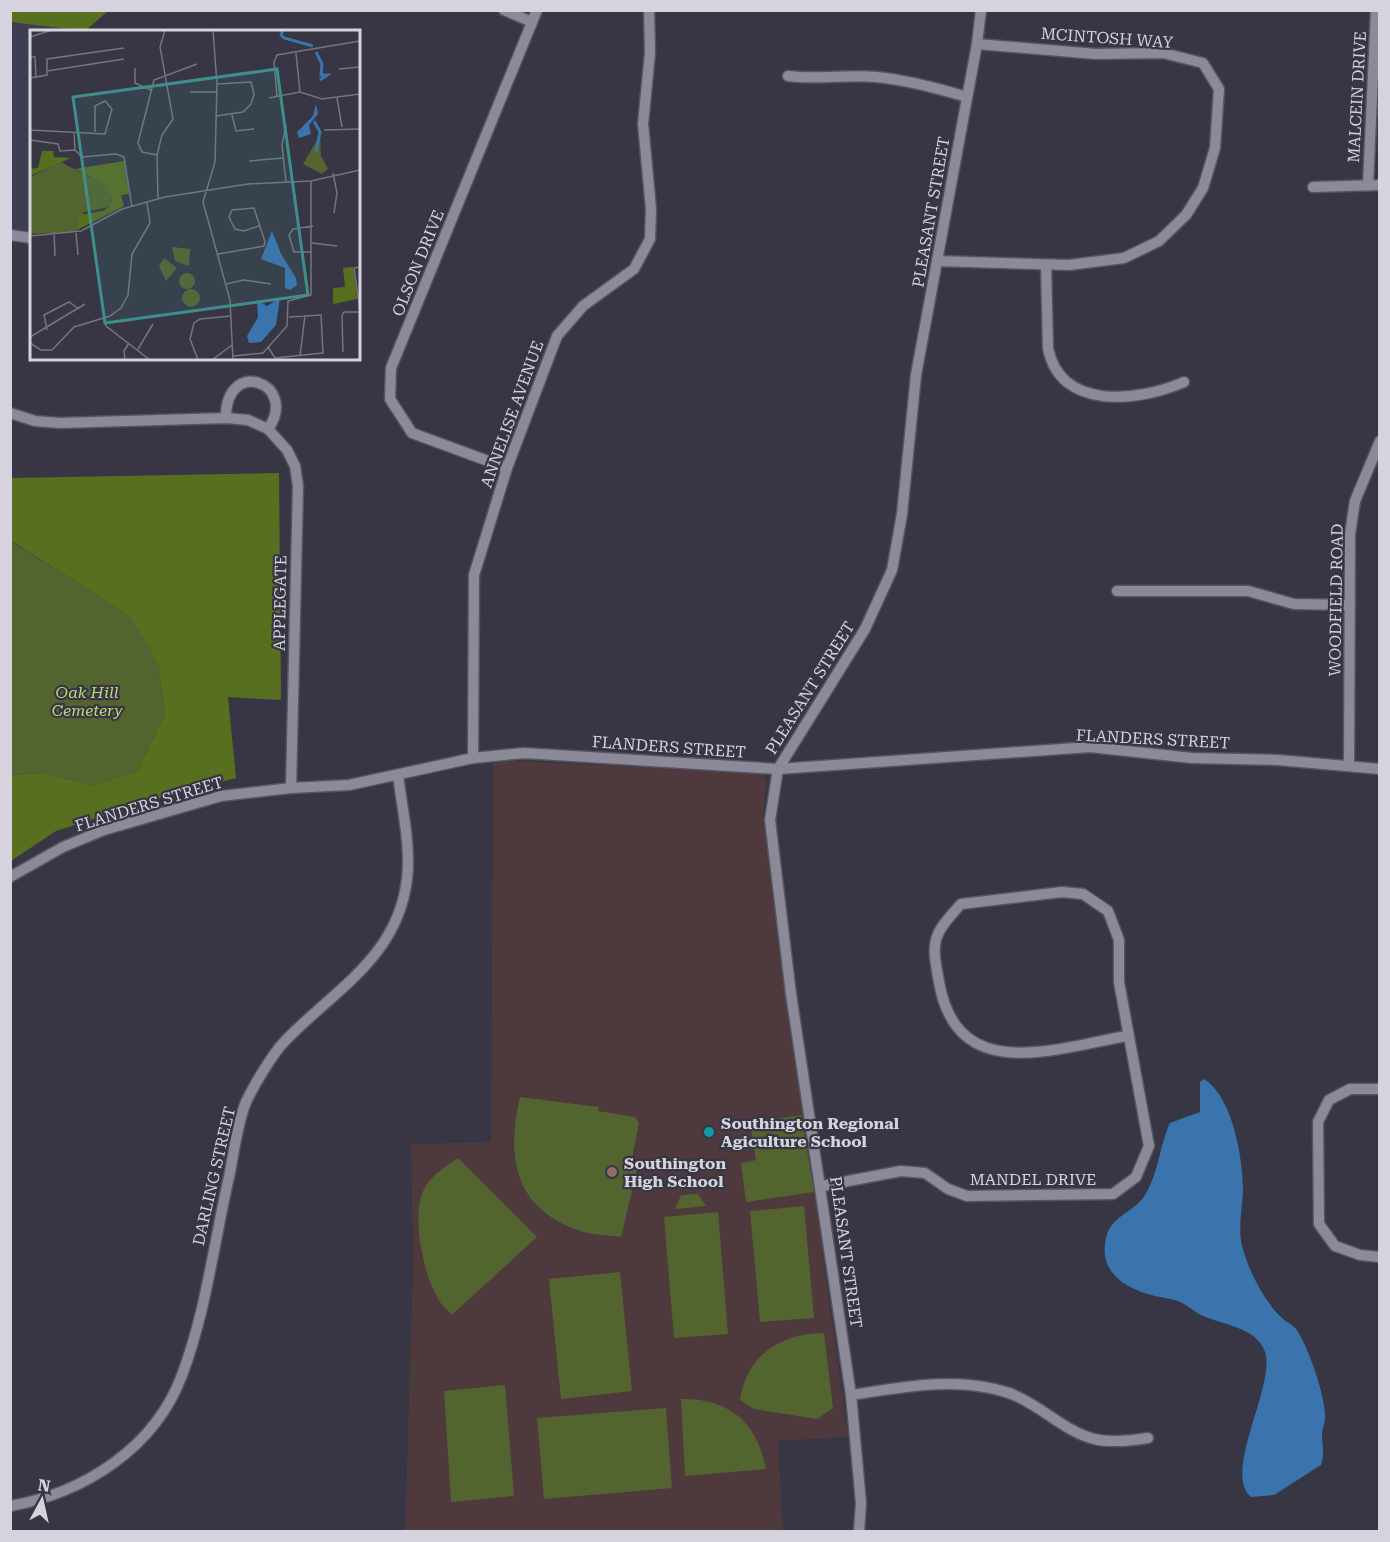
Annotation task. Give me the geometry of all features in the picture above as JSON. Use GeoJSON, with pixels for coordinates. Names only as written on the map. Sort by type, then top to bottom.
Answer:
{"type":"FeatureCollection","features":[{"type":"Feature","properties":{"kind":"street"},"geometry":{"type":"LineString","coordinates":[[504,10],[532,22]]}},
{"type":"Feature","properties":{"kind":"street","name":"OLSON DRIVE"},"geometry":{"type":"LineString","coordinates":[[507,468],[412,433],[390,399],[391,368],[537,10]]}},
{"type":"Feature","properties":{"kind":"street","name":"ANNELISE AVENUE"},"geometry":{"type":"LineString","coordinates":[[473,758],[474,575],[507,468],[557,336],[583,306],[634,269],[650,239],[651,209],[643,124],[650,53],[649,10]]}},
{"type":"Feature","properties":{"kind":"street","name":"PLEASANT STREET"},"geometry":{"type":"LineString","coordinates":[[859,1532],[861,1503],[851,1395],[822,1186],[791,994],[771,820],[778,769],[865,629],[892,570],[902,514],[916,375],[968,97],[981,10]]}},
{"type":"Feature","properties":{"kind":"street","name":"MALCEIN DRIVE"},"geometry":{"type":"LineString","coordinates":[[1368,185],[1376,10]]}},
{"type":"Feature","properties":{"kind":"street","name":"MCINTOSH WAY"},"geometry":{"type":"LineString","coordinates":[[937,261],[1069,265],[1124,258],[1159,241],[1186,215],[1203,188],[1215,148],[1219,89],[1203,63],[1163,53],[1096,54],[977,44]]}},
{"type":"Feature","properties":{"kind":"street"},"geometry":{"type":"LineString","coordinates":[[788,76],[812,79],[874,77],[922,83],[968,97]]}},
{"type":"Feature","properties":{"kind":"street"},"geometry":{"type":"LineString","coordinates":[[1313,188],[1380,184]]}},
{"type":"Feature","properties":{"kind":"street"},"geometry":{"type":"LineString","coordinates":[[10,235],[30,238]]}},
{"type":"Feature","properties":{"kind":"street"},"geometry":{"type":"LineString","coordinates":[[1046,265],[1048,348],[1051,360],[1061,379],[1077,389],[1116,399],[1162,391],[1184,382]]}},
{"type":"Feature","properties":{"kind":"street"},"geometry":{"type":"LineString","coordinates":[[226,418],[226,405],[232,390],[241,384],[259,382],[271,391],[277,404],[275,415],[268,429]]}},
{"type":"Feature","properties":{"kind":"street","name":"APPLEGATE"},"geometry":{"type":"LineString","coordinates":[[10,413],[35,421],[53,423],[226,418],[248,420],[268,429],[287,450],[295,466],[298,486],[291,788]]}},
{"type":"Feature","properties":{"kind":"street","name":"WOODFIELD ROAD"},"geometry":{"type":"LineString","coordinates":[[1349,765],[1352,518],[1360,486],[1380,441]]}},
{"type":"Feature","properties":{"kind":"street"},"geometry":{"type":"LineString","coordinates":[[1117,591],[1248,591],[1294,604],[1350,605]]}},
{"type":"Feature","properties":{"kind":"street","name":"FLANDERS STREET"},"geometry":{"type":"LineString","coordinates":[[10,878],[63,847],[104,830],[220,796],[291,788],[349,785],[473,758],[524,753],[778,769],[1090,747],[1192,758],[1349,765],[1380,769]]}},
{"type":"Feature","properties":{"kind":"street","name":"DARLING STREET"},"geometry":{"type":"LineString","coordinates":[[10,1506],[41,1501],[83,1484],[124,1457],[160,1416],[182,1376],[202,1305],[246,1102],[283,1042],[381,950],[399,917],[407,878],[398,775]]}},
{"type":"Feature","properties":{"kind":"street","name":"MANDEL DRIVE"},"geometry":{"type":"LineString","coordinates":[[822,1186],[901,1172],[925,1173],[948,1189],[967,1196],[1113,1194],[1136,1177],[1149,1146],[1127,1036],[1119,982],[1119,940],[1108,911],[1083,894],[1062,892],[961,904],[941,926],[933,947],[943,1004],[960,1031],[989,1051],[1017,1055],[1127,1036]]}},
{"type":"Feature","properties":{"kind":"street"},"geometry":{"type":"LineString","coordinates":[[1380,1089],[1350,1089],[1329,1100],[1318,1122],[1319,1224],[1335,1246],[1360,1255],[1380,1257]]}},
{"type":"Feature","properties":{"kind":"street"},"geometry":{"type":"LineString","coordinates":[[851,1395],[949,1383],[970,1385],[1020,1398],[1093,1438],[1126,1441],[1148,1438]]}},
{"type":"Feature","properties":{"kind":"shaded area"},"geometry":{"type":"Polygon","coordinates":[[[11,22],[77,30],[30,30],[30,231],[11,229],[11,22]]]}},
{"type":"Feature","properties":{"kind":"shaded area","name":"Southington High School"},"geometry":{"type":"Polygon","coordinates":[[[512,761],[760,773],[767,781],[763,813],[848,1437],[778,1441],[783,1531],[405,1532],[413,1264],[411,1144],[491,1142],[493,763],[512,761]]]}},
{"type":"Feature","properties":{"kind":"green space"},"geometry":{"type":"Polygon","coordinates":[[[11,10],[108,10],[86,30],[11,22],[11,10]]]}},
{"type":"Feature","properties":{"kind":"green space"},"geometry":{"type":"Polygon","coordinates":[[[279,473],[281,700],[228,697],[236,778],[145,802],[56,831],[11,861],[11,775],[45,773],[92,786],[137,771],[165,714],[158,663],[129,615],[11,541],[11,478],[279,473]]]}},
{"type":"Feature","properties":{"kind":"green space","name":"Oak Hill Cemetery"},"geometry":{"type":"Polygon","coordinates":[[[10,541],[130,615],[158,663],[165,714],[137,771],[92,786],[45,773],[11,775],[10,541]]]}},
{"type":"Feature","properties":{"kind":"green space"},"geometry":{"type":"Polygon","coordinates":[[[520,1097],[599,1107],[598,1111],[635,1117],[639,1123],[631,1164],[638,1166],[621,1237],[580,1231],[558,1221],[541,1209],[528,1195],[515,1160],[514,1140],[520,1097]]]}},
{"type":"Feature","properties":{"kind":"green space"},"geometry":{"type":"Polygon","coordinates":[[[801,1115],[814,1192],[746,1202],[741,1163],[756,1160],[750,1123],[801,1115]]]}},
{"type":"Feature","properties":{"kind":"green space"},"geometry":{"type":"Polygon","coordinates":[[[458,1158],[537,1237],[452,1315],[438,1300],[427,1273],[420,1244],[419,1214],[420,1200],[427,1184],[458,1158]]]}},
{"type":"Feature","properties":{"kind":"green space"},"geometry":{"type":"Polygon","coordinates":[[[698,1194],[706,1206],[675,1209],[681,1195],[698,1194]]]}},
{"type":"Feature","properties":{"kind":"green space"},"geometry":{"type":"Polygon","coordinates":[[[804,1206],[814,1318],[760,1322],[750,1211],[804,1206]]]}},
{"type":"Feature","properties":{"kind":"green space"},"geometry":{"type":"Polygon","coordinates":[[[718,1212],[728,1334],[674,1338],[664,1217],[718,1212]]]}},
{"type":"Feature","properties":{"kind":"green space"},"geometry":{"type":"Polygon","coordinates":[[[620,1272],[632,1391],[561,1399],[549,1279],[620,1272]]]}},
{"type":"Feature","properties":{"kind":"green space"},"geometry":{"type":"Polygon","coordinates":[[[824,1333],[833,1408],[817,1419],[754,1409],[740,1400],[750,1370],[768,1350],[793,1337],[824,1333]]]}},
{"type":"Feature","properties":{"kind":"green space"},"geometry":{"type":"Polygon","coordinates":[[[505,1385],[514,1496],[451,1502],[444,1391],[505,1385]]]}},
{"type":"Feature","properties":{"kind":"green space"},"geometry":{"type":"Polygon","coordinates":[[[681,1399],[714,1403],[738,1416],[756,1439],[766,1469],[685,1476],[681,1399]]]}},
{"type":"Feature","properties":{"kind":"green space"},"geometry":{"type":"Polygon","coordinates":[[[666,1408],[672,1488],[544,1499],[537,1418],[666,1408]]]}},
{"type":"Feature","properties":{"kind":"water"},"geometry":{"type":"Polygon","coordinates":[[[1204,1079],[1222,1100],[1229,1114],[1238,1146],[1243,1178],[1240,1226],[1242,1246],[1258,1285],[1269,1303],[1301,1337],[1316,1373],[1325,1411],[1321,1465],[1274,1495],[1251,1497],[1244,1485],[1242,1469],[1266,1367],[1265,1352],[1261,1344],[1247,1332],[1201,1315],[1185,1304],[1130,1287],[1114,1274],[1105,1257],[1107,1234],[1110,1228],[1141,1201],[1150,1186],[1170,1123],[1200,1112],[1200,1082],[1204,1079]]]}},
{"type":"Feature","properties":{"kind":"place","name":"Southington Regional Agiculture School"},"geometry":{"type":"Point","coordinates":[709,1132]}},
{"type":"Feature","properties":{"kind":"place","name":"Southington High School"},"geometry":{"type":"Point","coordinates":[612,1172]}}]}
